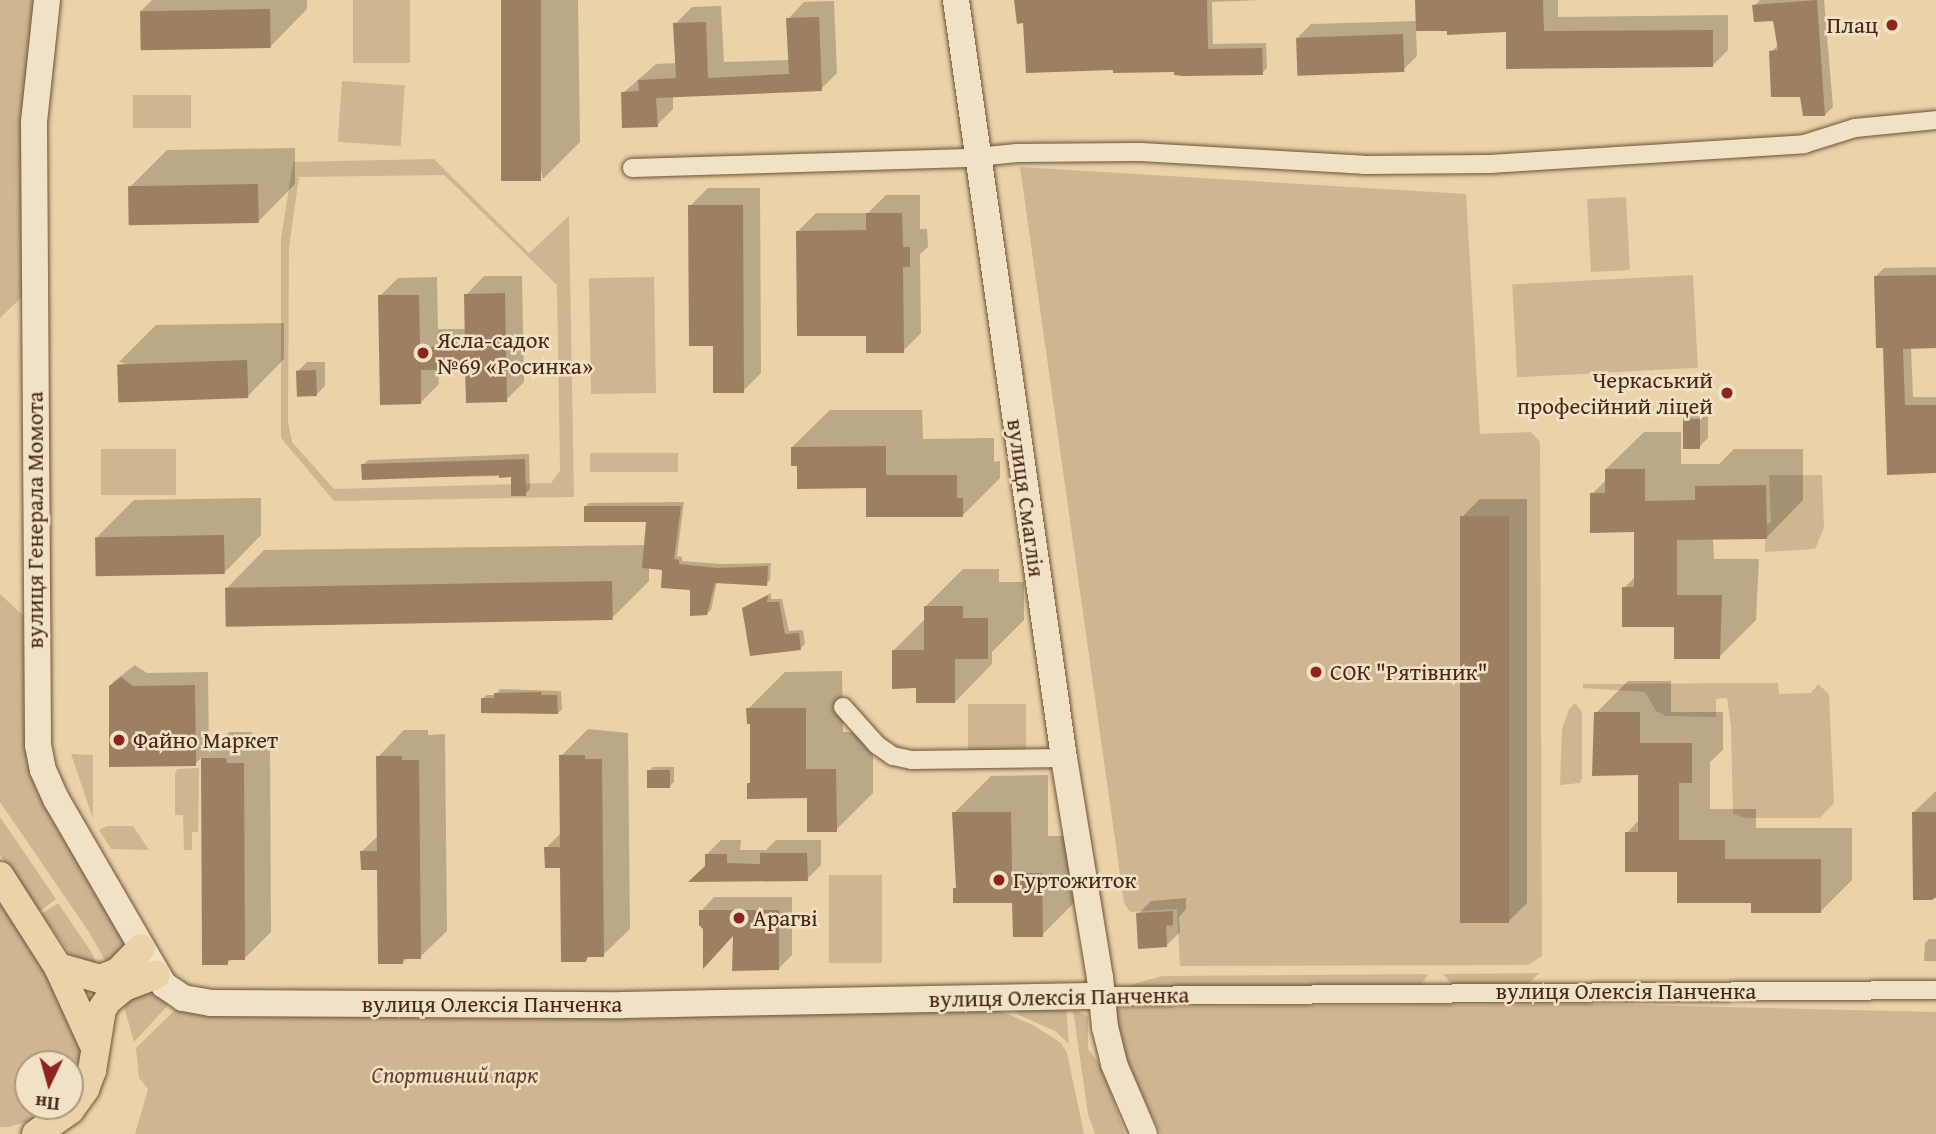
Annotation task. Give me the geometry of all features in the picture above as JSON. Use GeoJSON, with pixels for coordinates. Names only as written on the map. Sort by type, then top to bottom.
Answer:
{"type":"FeatureCollection","features":[{"type":"Feature","properties":{"kind":"main road"},"geometry":{"type":"LineString","coordinates":[[0,876],[58,967],[95,1048]]}},
{"type":"Feature","properties":{"kind":"main road"},"geometry":{"type":"LineString","coordinates":[[58,967],[100,979],[118,972],[141,948]]}},
{"type":"Feature","properties":{"kind":"main road"},"geometry":{"type":"LineString","coordinates":[[36,1134],[62,1117],[78,1101],[89,1079],[103,1009],[108,1000],[124,987],[156,975]]}},
{"type":"Feature","properties":{"kind":"street","name":"вулиця Генерала Момота"},"geometry":{"type":"LineString","coordinates":[[47,0],[34,122],[38,745],[43,770],[56,799],[156,975],[173,993],[183,998]]}},
{"type":"Feature","properties":{"kind":"street","name":"вулиця Смаглія"},"geometry":{"type":"LineString","coordinates":[[956,0],[1063,758],[1103,996],[1105,1027],[1114,1064],[1144,1134]]}},
{"type":"Feature","properties":{"kind":"street"},"geometry":{"type":"LineString","coordinates":[[632,168],[980,157],[1017,153],[1141,152],[1364,165],[1490,164],[1804,144],[1855,128],[1936,120]]}},
{"type":"Feature","properties":{"kind":"street"},"geometry":{"type":"LineString","coordinates":[[843,707],[877,745],[893,756],[912,760],[1063,758]]}},
{"type":"Feature","properties":{"kind":"street","name":"вулиця Олексія Панченка"},"geometry":{"type":"LineString","coordinates":[[183,998],[211,1003],[622,1004],[1103,996],[1936,990]]}},
{"type":"Feature","properties":{"kind":"green space"},"geometry":{"type":"Polygon","coordinates":[[[0,0],[40,0],[26,293],[0,318],[0,0]]]}},
{"type":"Feature","properties":{"kind":"green space"},"geometry":{"type":"Polygon","coordinates":[[[353,0],[410,0],[410,63],[353,63],[353,0]]]}},
{"type":"Feature","properties":{"kind":"green space"},"geometry":{"type":"Polygon","coordinates":[[[342,81],[405,85],[401,146],[338,142],[342,81]]]}},
{"type":"Feature","properties":{"kind":"green space"},"geometry":{"type":"Polygon","coordinates":[[[133,95],[191,95],[191,128],[133,128],[133,95]]]}},
{"type":"Feature","properties":{"kind":"green space"},"geometry":{"type":"Polygon","coordinates":[[[434,159],[529,253],[569,216],[574,497],[334,501],[281,438],[281,239],[293,162],[434,159]],[[444,175],[299,177],[289,248],[288,421],[292,442],[334,489],[551,483],[560,471],[557,285],[444,175]]]}},
{"type":"Feature","properties":{"kind":"green space","name":"СОК \"Рятівник\""},"geometry":{"type":"Polygon","coordinates":[[[1020,167],[1466,194],[1480,434],[1531,432],[1540,442],[1542,956],[1528,965],[1180,966],[1177,909],[1130,912],[1124,903],[1020,167]]]}},
{"type":"Feature","properties":{"kind":"green space"},"geometry":{"type":"Polygon","coordinates":[[[1626,197],[1630,270],[1591,272],[1587,199],[1626,197]]]}},
{"type":"Feature","properties":{"kind":"green space"},"geometry":{"type":"Polygon","coordinates":[[[1693,275],[1698,368],[1517,377],[1512,284],[1693,275]]]}},
{"type":"Feature","properties":{"kind":"green space"},"geometry":{"type":"Polygon","coordinates":[[[654,277],[656,393],[591,394],[589,278],[654,277]]]}},
{"type":"Feature","properties":{"kind":"green space"},"geometry":{"type":"Polygon","coordinates":[[[101,449],[176,449],[176,495],[101,495],[101,449]]]}},
{"type":"Feature","properties":{"kind":"green space"},"geometry":{"type":"Polygon","coordinates":[[[590,453],[678,453],[678,472],[590,472],[590,453]]]}},
{"type":"Feature","properties":{"kind":"green space"},"geometry":{"type":"Polygon","coordinates":[[[1769,475],[1822,475],[1824,528],[1815,549],[1765,552],[1766,524],[1771,523],[1769,475]]]}},
{"type":"Feature","properties":{"kind":"green space"},"geometry":{"type":"Polygon","coordinates":[[[0,594],[27,619],[28,727],[130,941],[110,969],[89,932],[0,802],[0,594]]]}},
{"type":"Feature","properties":{"kind":"green space"},"geometry":{"type":"Polygon","coordinates":[[[1778,683],[1779,694],[1811,693],[1818,684],[1829,694],[1834,803],[1820,818],[1746,818],[1733,814],[1731,726],[1727,698],[1716,699],[1716,717],[1666,716],[1656,711],[1645,692],[1583,688],[1583,684],[1778,683]]]}},
{"type":"Feature","properties":{"kind":"green space"},"geometry":{"type":"Polygon","coordinates":[[[1575,703],[1582,712],[1582,778],[1580,783],[1560,785],[1562,729],[1569,709],[1575,703]]]}},
{"type":"Feature","properties":{"kind":"green space"},"geometry":{"type":"Polygon","coordinates":[[[968,704],[1026,704],[1026,750],[968,750],[968,704]]]}},
{"type":"Feature","properties":{"kind":"green space"},"geometry":{"type":"Polygon","coordinates":[[[71,754],[93,755],[93,819],[71,754]]]}},
{"type":"Feature","properties":{"kind":"green space"},"geometry":{"type":"Polygon","coordinates":[[[199,768],[198,832],[192,832],[192,850],[184,850],[183,815],[175,815],[175,774],[177,769],[199,768]]]}},
{"type":"Feature","properties":{"kind":"green space"},"geometry":{"type":"Polygon","coordinates":[[[0,817],[56,899],[40,911],[0,855],[0,817]]]}},
{"type":"Feature","properties":{"kind":"green space"},"geometry":{"type":"Polygon","coordinates":[[[107,826],[133,826],[149,850],[111,849],[99,830],[107,826]]]}},
{"type":"Feature","properties":{"kind":"green space"},"geometry":{"type":"Polygon","coordinates":[[[829,875],[882,875],[882,963],[829,963],[829,875]]]}},
{"type":"Feature","properties":{"kind":"green space"},"geometry":{"type":"Polygon","coordinates":[[[0,897],[80,1024],[82,1050],[14,1050],[14,1120],[33,1120],[0,1127],[0,897]]]}},
{"type":"Feature","properties":{"kind":"green space"},"geometry":{"type":"Polygon","coordinates":[[[58,903],[90,950],[101,972],[80,968],[42,914],[58,903]]]}},
{"type":"Feature","properties":{"kind":"green space"},"geometry":{"type":"Polygon","coordinates":[[[1539,973],[1527,985],[1453,986],[1443,974],[1539,973]]]}},
{"type":"Feature","properties":{"kind":"green space"},"geometry":{"type":"Polygon","coordinates":[[[1428,974],[1421,986],[1139,989],[1130,985],[1162,976],[1428,974]]]}},
{"type":"Feature","properties":{"kind":"green space"},"geometry":{"type":"Polygon","coordinates":[[[148,983],[169,1004],[134,1042],[121,996],[148,983]]]}},
{"type":"Feature","properties":{"kind":"green space"},"geometry":{"type":"Polygon","coordinates":[[[1596,1004],[1936,1012],[1936,1134],[1161,1134],[1122,1052],[1113,1015],[1116,1007],[1596,1004]]]}},
{"type":"Feature","properties":{"kind":"green space"},"geometry":{"type":"Polygon","coordinates":[[[1012,1007],[1066,1008],[1069,1044],[1055,1031],[1019,1015],[1012,1007]]]}},
{"type":"Feature","properties":{"kind":"green space","name":"Спортивний парк"},"geometry":{"type":"Polygon","coordinates":[[[176,1009],[983,1009],[1005,1013],[1033,1025],[1061,1043],[1067,1053],[1084,1134],[135,1134],[148,1089],[139,1078],[136,1048],[176,1009]]]}},
{"type":"Feature","properties":{"kind":"green space"},"geometry":{"type":"Polygon","coordinates":[[[1073,1010],[1088,1016],[1088,1049],[1102,1067],[1125,1134],[1095,1134],[1088,1114],[1073,1010]]]}},
{"type":"Feature","properties":{"kind":"building"},"geometry":{"type":"Polygon","coordinates":[[[501,0],[541,0],[541,181],[501,181],[501,0]]]}},
{"type":"Feature","properties":{"kind":"building"},"geometry":{"type":"Polygon","coordinates":[[[1014,0],[1207,0],[1208,49],[1262,48],[1263,75],[1183,76],[1174,75],[1174,72],[1113,73],[1113,70],[1026,73],[1023,23],[1017,24],[1014,0]]]}},
{"type":"Feature","properties":{"kind":"building"},"geometry":{"type":"Polygon","coordinates":[[[1415,0],[1543,0],[1544,31],[1713,30],[1713,67],[1506,69],[1506,32],[1447,35],[1447,31],[1416,31],[1415,0]]]}},
{"type":"Feature","properties":{"kind":"building"},"geometry":{"type":"Polygon","coordinates":[[[1817,0],[1825,116],[1803,116],[1800,97],[1771,97],[1769,51],[1778,50],[1773,21],[1754,22],[1752,5],[1817,0]]]}},
{"type":"Feature","properties":{"kind":"building"},"geometry":{"type":"Polygon","coordinates":[[[270,9],[271,48],[141,50],[140,11],[270,9]]]}},
{"type":"Feature","properties":{"kind":"building"},"geometry":{"type":"Polygon","coordinates":[[[819,17],[822,91],[656,98],[658,127],[622,128],[621,92],[639,91],[638,80],[676,78],[673,23],[706,22],[708,78],[789,74],[786,18],[819,17]]]}},
{"type":"Feature","properties":{"kind":"building"},"geometry":{"type":"Polygon","coordinates":[[[1403,34],[1404,72],[1297,76],[1296,38],[1403,34]]]}},
{"type":"Feature","properties":{"kind":"building"},"geometry":{"type":"Polygon","coordinates":[[[258,184],[259,223],[129,225],[128,186],[258,184]]]}},
{"type":"Feature","properties":{"kind":"building"},"geometry":{"type":"Polygon","coordinates":[[[688,205],[743,205],[744,393],[713,393],[713,346],[689,346],[688,205]]]}},
{"type":"Feature","properties":{"kind":"building"},"geometry":{"type":"Polygon","coordinates":[[[866,213],[902,213],[903,247],[910,247],[910,267],[903,267],[904,353],[866,353],[866,336],[797,336],[796,231],[866,230],[866,213]]]}},
{"type":"Feature","properties":{"kind":"building"},"geometry":{"type":"Polygon","coordinates":[[[1936,275],[1936,348],[1903,349],[1905,405],[1936,405],[1936,473],[1887,475],[1883,348],[1876,348],[1874,276],[1936,275]]]}},
{"type":"Feature","properties":{"kind":"building"},"geometry":{"type":"Polygon","coordinates":[[[505,293],[507,402],[466,403],[465,369],[421,370],[421,404],[380,405],[378,295],[419,295],[420,347],[465,346],[464,294],[505,293]]]}},
{"type":"Feature","properties":{"kind":"building"},"geometry":{"type":"Polygon","coordinates":[[[247,360],[248,398],[118,403],[117,365],[247,360]]]}},
{"type":"Feature","properties":{"kind":"building"},"geometry":{"type":"Polygon","coordinates":[[[316,370],[317,396],[297,397],[296,371],[316,370]]]}},
{"type":"Feature","properties":{"kind":"building"},"geometry":{"type":"Polygon","coordinates":[[[1683,419],[1700,419],[1700,449],[1683,449],[1683,419]]]}},
{"type":"Feature","properties":{"kind":"building"},"geometry":{"type":"Polygon","coordinates":[[[886,446],[886,475],[957,475],[957,498],[963,498],[963,517],[866,517],[866,488],[797,489],[797,466],[791,466],[791,447],[886,446]]]}},
{"type":"Feature","properties":{"kind":"building"},"geometry":{"type":"Polygon","coordinates":[[[525,459],[526,496],[511,496],[511,477],[499,478],[499,475],[362,480],[361,464],[525,459]]]}},
{"type":"Feature","properties":{"kind":"building"},"geometry":{"type":"Polygon","coordinates":[[[1605,469],[1645,469],[1645,501],[1695,500],[1695,486],[1766,485],[1767,539],[1677,540],[1677,595],[1722,595],[1720,659],[1674,659],[1674,627],[1622,627],[1622,587],[1634,587],[1634,532],[1590,533],[1590,493],[1605,493],[1605,469]]]}},
{"type":"Feature","properties":{"kind":"building"},"geometry":{"type":"Polygon","coordinates":[[[584,506],[681,506],[674,559],[679,560],[679,564],[717,568],[768,566],[767,586],[715,583],[707,615],[690,616],[690,590],[661,588],[662,570],[642,568],[646,522],[584,522],[584,506]]]}},
{"type":"Feature","properties":{"kind":"building"},"geometry":{"type":"Polygon","coordinates":[[[1460,516],[1509,516],[1509,923],[1460,923],[1460,516]]]}},
{"type":"Feature","properties":{"kind":"building"},"geometry":{"type":"Polygon","coordinates":[[[224,535],[225,574],[96,576],[95,537],[224,535]]]}},
{"type":"Feature","properties":{"kind":"building"},"geometry":{"type":"Polygon","coordinates":[[[612,581],[613,620],[226,627],[225,588],[612,581]]]}},
{"type":"Feature","properties":{"kind":"building"},"geometry":{"type":"Polygon","coordinates":[[[768,595],[767,602],[779,602],[785,634],[799,633],[801,650],[750,656],[742,608],[768,595]]]}},
{"type":"Feature","properties":{"kind":"building"},"geometry":{"type":"Polygon","coordinates":[[[924,606],[963,606],[963,618],[988,618],[988,659],[955,659],[955,703],[916,703],[916,688],[892,689],[892,650],[924,650],[924,606]]]}},
{"type":"Feature","properties":{"kind":"building"},"geometry":{"type":"Polygon","coordinates":[[[121,677],[133,686],[195,685],[196,766],[109,767],[109,686],[121,677]]]}},
{"type":"Feature","properties":{"kind":"building"},"geometry":{"type":"Polygon","coordinates":[[[541,692],[541,695],[557,695],[558,714],[481,713],[481,698],[494,698],[494,693],[541,692]]]}},
{"type":"Feature","properties":{"kind":"building"},"geometry":{"type":"Polygon","coordinates":[[[746,708],[806,708],[806,769],[836,769],[837,832],[807,832],[807,798],[747,799],[747,783],[750,783],[750,724],[747,724],[746,708]]]}},
{"type":"Feature","properties":{"kind":"building"},"geometry":{"type":"Polygon","coordinates":[[[1594,712],[1640,712],[1640,743],[1692,743],[1692,783],[1679,783],[1679,840],[1725,840],[1725,859],[1821,859],[1821,913],[1751,913],[1751,903],[1677,903],[1677,872],[1625,872],[1625,832],[1638,832],[1638,775],[1592,776],[1594,712]]]}},
{"type":"Feature","properties":{"kind":"building"},"geometry":{"type":"Polygon","coordinates":[[[559,755],[585,755],[585,759],[602,759],[604,957],[587,957],[586,962],[561,962],[560,868],[545,868],[544,847],[560,847],[559,755]]]}},
{"type":"Feature","properties":{"kind":"building"},"geometry":{"type":"Polygon","coordinates":[[[376,756],[402,756],[402,760],[419,760],[421,959],[403,959],[403,964],[378,964],[377,870],[361,870],[360,851],[377,851],[376,756]]]}},
{"type":"Feature","properties":{"kind":"building"},"geometry":{"type":"Polygon","coordinates":[[[201,758],[226,758],[227,763],[244,763],[245,960],[228,960],[228,965],[202,965],[201,758]]]}},
{"type":"Feature","properties":{"kind":"building"},"geometry":{"type":"Polygon","coordinates":[[[647,770],[670,770],[670,788],[647,788],[647,770]]]}},
{"type":"Feature","properties":{"kind":"building","name":"Гуртожиток"},"geometry":{"type":"Polygon","coordinates":[[[952,812],[1011,812],[1012,873],[1042,873],[1043,937],[1013,937],[1012,903],[953,903],[953,888],[956,888],[952,812]]]}},
{"type":"Feature","properties":{"kind":"building"},"geometry":{"type":"Polygon","coordinates":[[[1912,812],[1936,812],[1936,897],[1932,900],[1913,900],[1912,812]]]}},
{"type":"Feature","properties":{"kind":"building"},"geometry":{"type":"Polygon","coordinates":[[[760,853],[807,853],[808,881],[688,882],[705,866],[705,854],[727,854],[727,863],[760,864],[760,853]]]}},
{"type":"Feature","properties":{"kind":"building","name":"Арагві"},"geometry":{"type":"Polygon","coordinates":[[[699,910],[779,910],[779,970],[732,971],[733,936],[703,969],[703,929],[699,925],[699,910]]]}},
{"type":"Feature","properties":{"kind":"building"},"geometry":{"type":"Polygon","coordinates":[[[1173,911],[1173,925],[1166,926],[1167,947],[1138,949],[1136,913],[1173,911]]]}},
{"type":"Feature","properties":{"kind":"place","name":"Плац"},"geometry":{"type":"Point","coordinates":[1892,25]}},
{"type":"Feature","properties":{"kind":"place","name":"Ясла-садок №69 «Росинка»"},"geometry":{"type":"Point","coordinates":[423,353]}},
{"type":"Feature","properties":{"kind":"place","name":"Черкаський професійний ліцей"},"geometry":{"type":"Point","coordinates":[1727,393]}},
{"type":"Feature","properties":{"kind":"place","name":"СОК \"Рятівник\""},"geometry":{"type":"Point","coordinates":[1316,672]}},
{"type":"Feature","properties":{"kind":"place","name":"Файно Маркет"},"geometry":{"type":"Point","coordinates":[119,740]}},
{"type":"Feature","properties":{"kind":"place","name":"Гуртожиток"},"geometry":{"type":"Point","coordinates":[999,880]}},
{"type":"Feature","properties":{"kind":"place","name":"Арагві"},"geometry":{"type":"Point","coordinates":[739,918]}}]}
